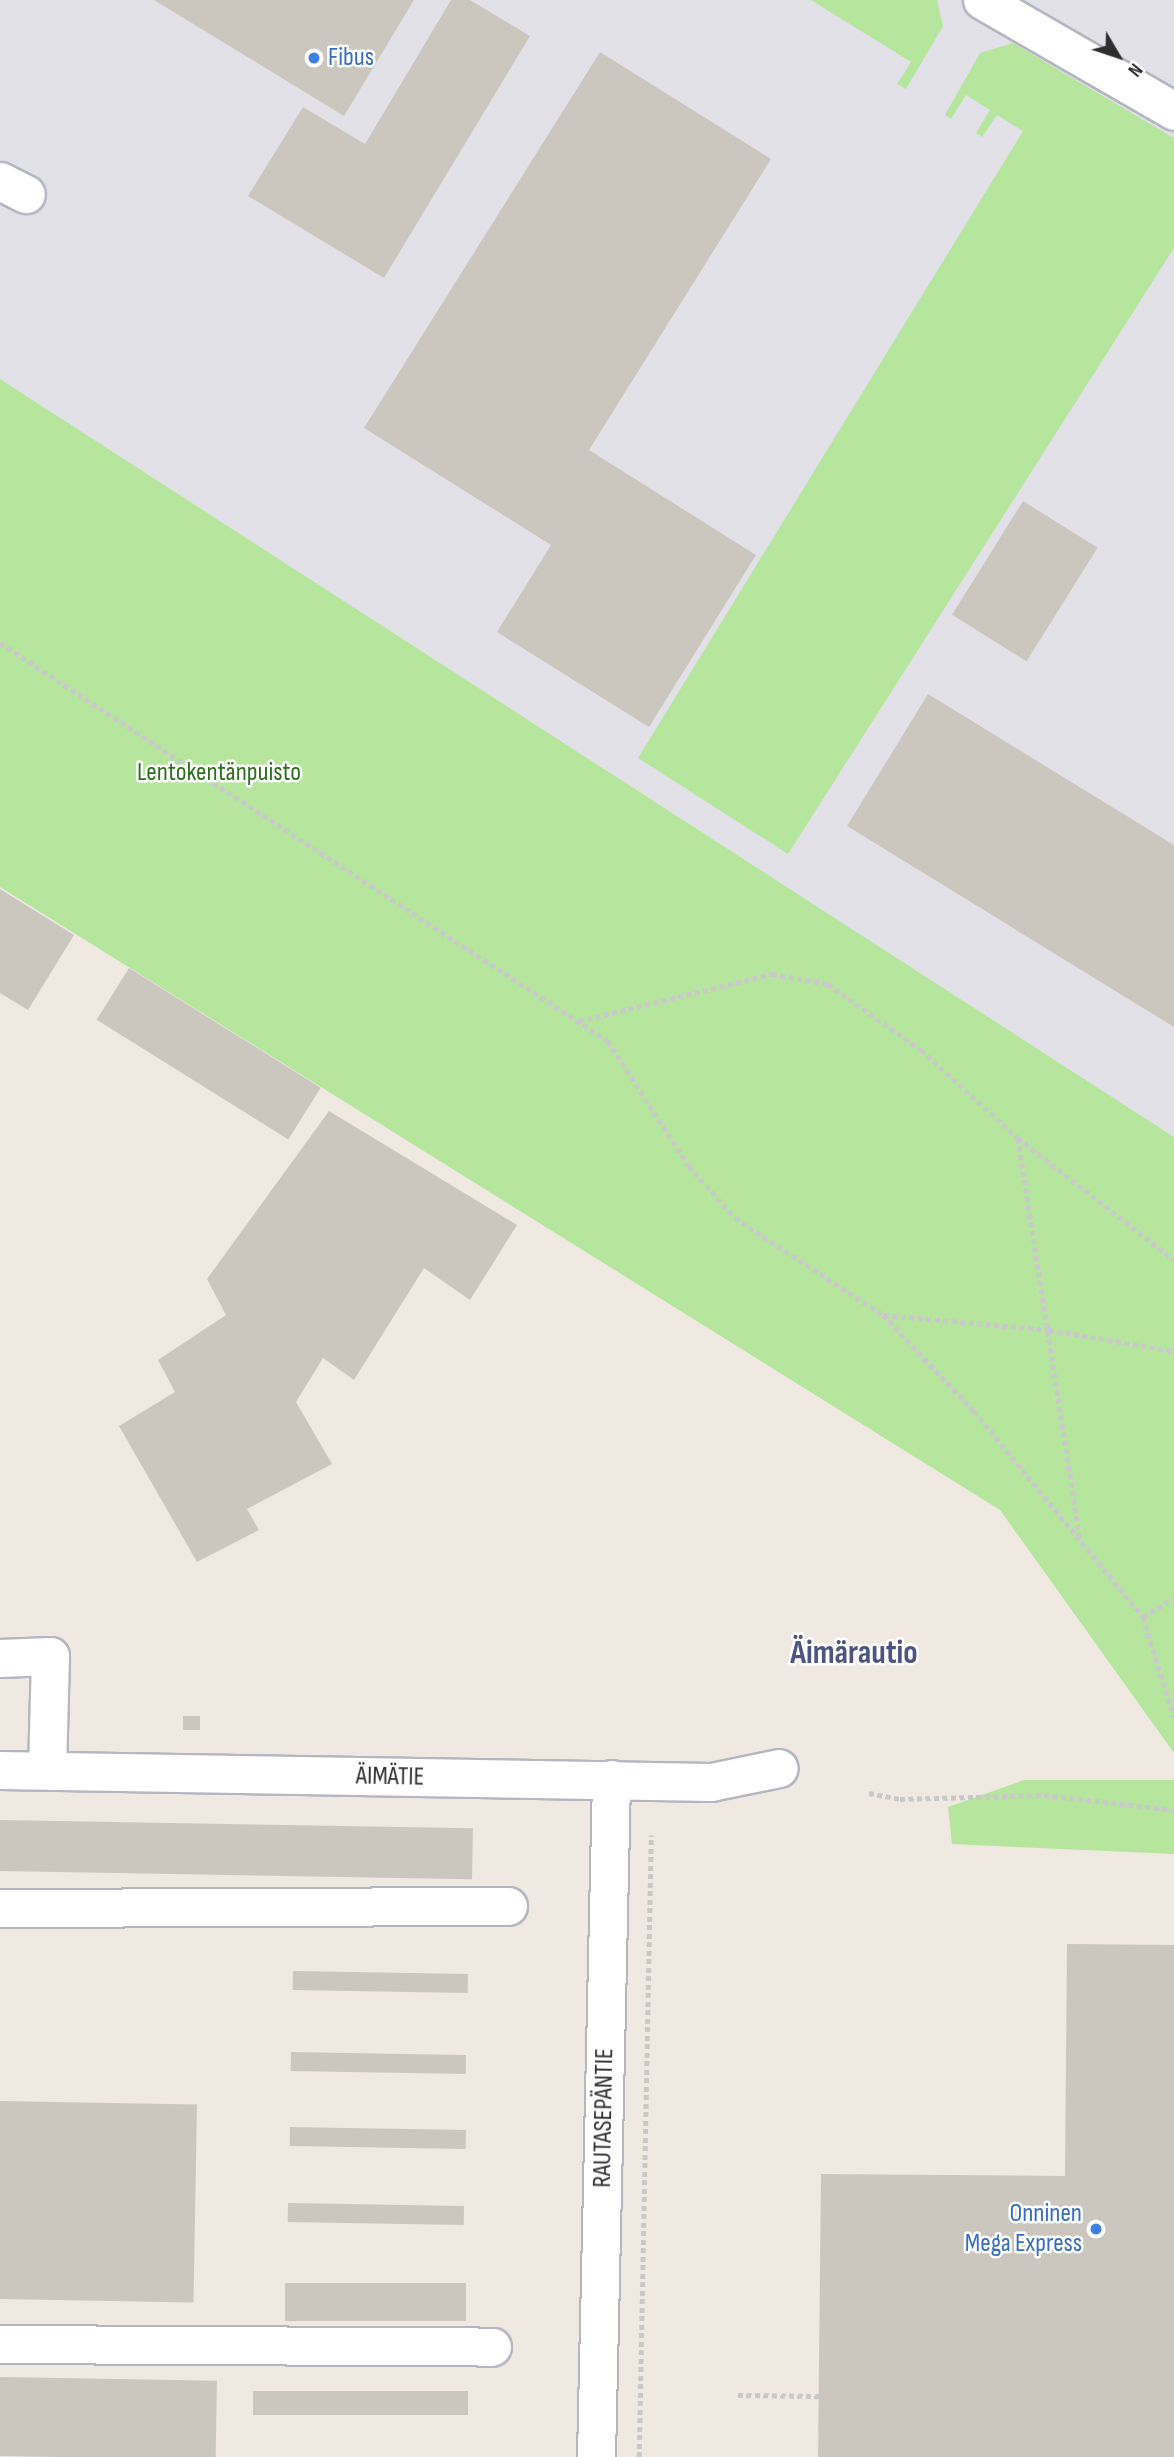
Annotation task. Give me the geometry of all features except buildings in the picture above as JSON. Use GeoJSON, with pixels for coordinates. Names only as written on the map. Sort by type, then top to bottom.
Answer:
{"type":"FeatureCollection","features":[{"type":"Feature","properties":{"kind":"street"},"geometry":{"type":"LineString","coordinates":[[982,0],[1174,111]]}},
{"type":"Feature","properties":{"kind":"street"},"geometry":{"type":"LineString","coordinates":[[0,1658],[50,1656],[47,1770]]}},
{"type":"Feature","properties":{"kind":"street","name":"ÄIMÄTIE"},"geometry":{"type":"LineString","coordinates":[[0,1770],[611,1779],[712,1783],[779,1768]]}},
{"type":"Feature","properties":{"kind":"street","name":"RAUTASEPÄNTIE"},"geometry":{"type":"LineString","coordinates":[[597,2457],[611,1779]]}},
{"type":"Feature","properties":{"kind":"street"},"geometry":{"type":"LineString","coordinates":[[0,1908],[508,1906]]}},
{"type":"Feature","properties":{"kind":"street"},"geometry":{"type":"LineString","coordinates":[[0,2344],[492,2347]]}},
{"type":"Feature","properties":{"kind":"path"},"geometry":{"type":"LineString","coordinates":[[0,643],[579,1021],[624,1060],[689,1166],[735,1217],[883,1315],[1080,1538],[1143,1617],[1174,1717]]}},
{"type":"Feature","properties":{"kind":"path"},"geometry":{"type":"LineString","coordinates":[[579,1021],[772,974],[804,976],[828,984],[921,1051],[1018,1138],[1174,1260]]}},
{"type":"Feature","properties":{"kind":"path"},"geometry":{"type":"LineString","coordinates":[[1018,1138],[1080,1538]]}},
{"type":"Feature","properties":{"kind":"path"},"geometry":{"type":"LineString","coordinates":[[883,1315],[1049,1330],[1174,1351]]}},
{"type":"Feature","properties":{"kind":"path"},"geometry":{"type":"LineString","coordinates":[[1143,1617],[1174,1598]]}},
{"type":"Feature","properties":{"kind":"path"},"geometry":{"type":"LineString","coordinates":[[869,1793],[900,1799],[1045,1795],[1174,1810]]}},
{"type":"Feature","properties":{"kind":"path"},"geometry":{"type":"LineString","coordinates":[[639,2457],[651,1835]]}},
{"type":"Feature","properties":{"kind":"path"},"geometry":{"type":"LineString","coordinates":[[738,2395],[819,2396]]}},
{"type":"Feature","properties":{"kind":"shaded area"},"geometry":{"type":"Polygon","coordinates":[[[0,0],[1174,0],[1174,1137],[0,379],[0,0]]]}},
{"type":"Feature","properties":{"kind":"green space"},"geometry":{"type":"Polygon","coordinates":[[[811,0],[937,0],[943,26],[906,89],[897,84],[911,62],[811,0]]]}},
{"type":"Feature","properties":{"kind":"green space"},"geometry":{"type":"Polygon","coordinates":[[[1013,43],[1174,138],[1174,248],[788,854],[638,758],[1023,131],[997,115],[982,137],[976,133],[990,110],[966,95],[951,119],[945,115],[980,53],[1013,43]]]}},
{"type":"Feature","properties":{"kind":"green space","name":"Lentokentänpuisto"},"geometry":{"type":"Polygon","coordinates":[[[0,379],[1174,1137],[1174,1753],[1000,1510],[0,887],[0,379]]]}},
{"type":"Feature","properties":{"kind":"green space"},"geometry":{"type":"Polygon","coordinates":[[[1024,1780],[1174,1780],[1174,1854],[952,1844],[948,1807],[1024,1780]]]}},
{"type":"Feature","properties":{"kind":"place","name":"Fibus"},"geometry":{"type":"Point","coordinates":[314,58]}},
{"type":"Feature","properties":{"kind":"place","name":"Onninen Mega Express"},"geometry":{"type":"Point","coordinates":[1096,2229]}},
{"type":"Feature","properties":{"kind":"district","name":"Äimärautio"},"geometry":{"type":"Point","coordinates":[854,1654]}}]}
